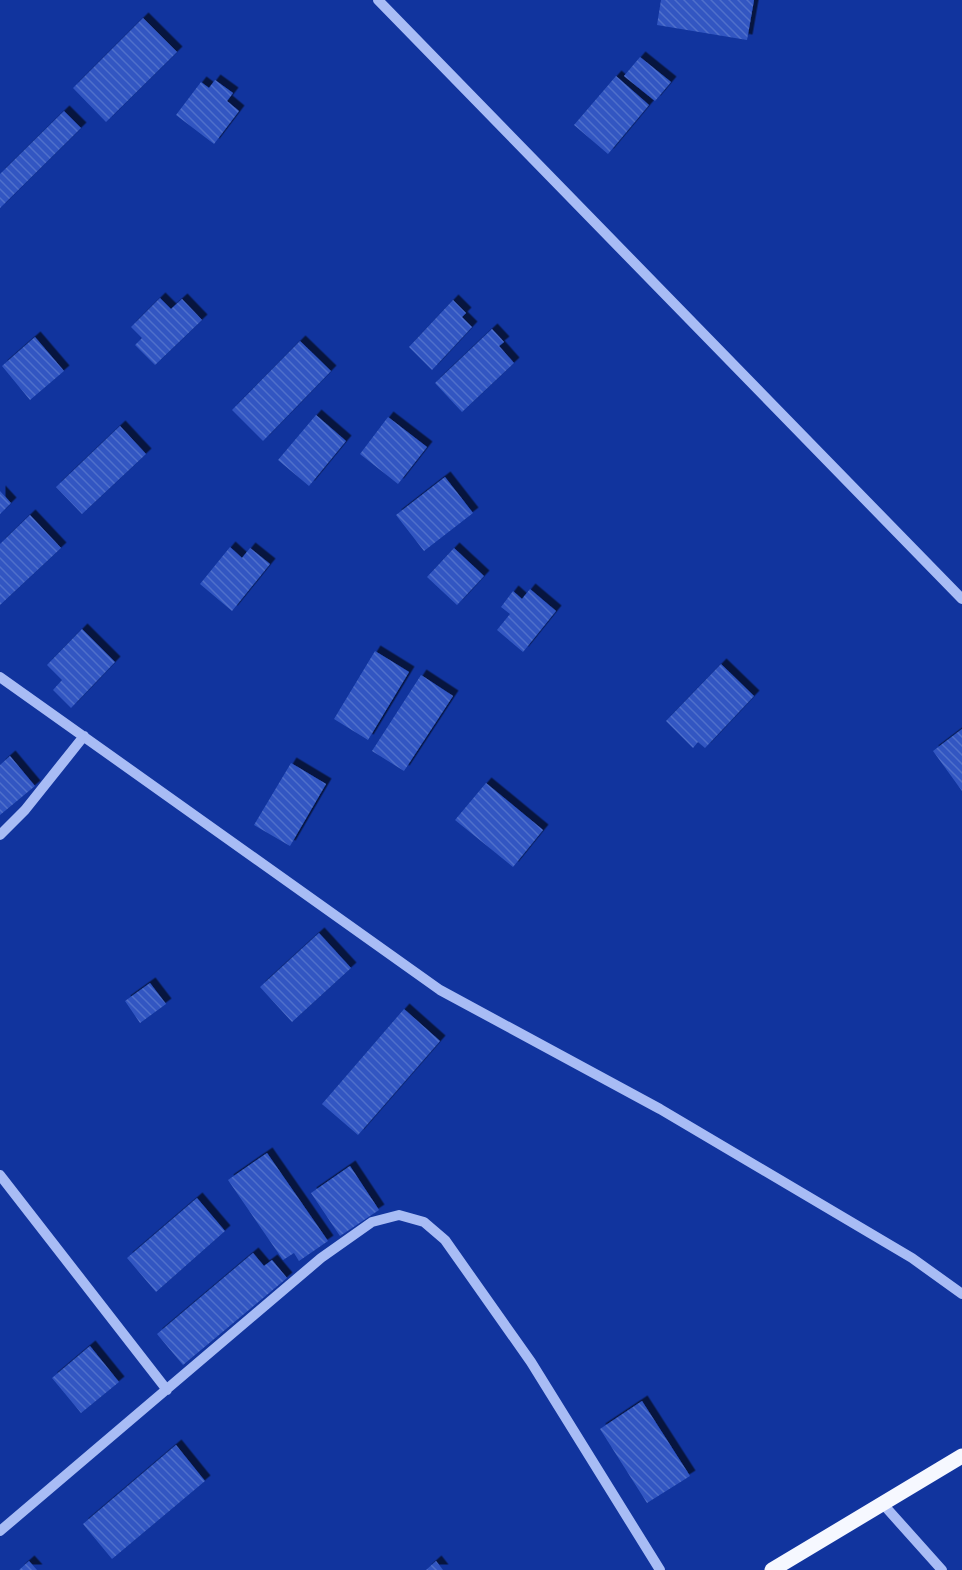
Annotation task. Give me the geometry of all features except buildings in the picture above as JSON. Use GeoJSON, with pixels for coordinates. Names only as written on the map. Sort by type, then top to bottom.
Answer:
{"type":"FeatureCollection","features":[{"type":"Feature","properties":{"kind":"main road"},"geometry":{"type":"LineString","coordinates":[[772,1570],[962,1456]]}},
{"type":"Feature","properties":{"kind":"street"},"geometry":{"type":"LineString","coordinates":[[378,0],[962,599]]}},
{"type":"Feature","properties":{"kind":"street"},"geometry":{"type":"LineString","coordinates":[[0,677],[440,990],[660,1109],[912,1258],[962,1294]]}},
{"type":"Feature","properties":{"kind":"street"},"geometry":{"type":"LineString","coordinates":[[0,835],[25,810],[84,736]]}},
{"type":"Feature","properties":{"kind":"street"},"geometry":{"type":"LineString","coordinates":[[0,1175],[167,1390]]}},
{"type":"Feature","properties":{"kind":"street"},"geometry":{"type":"LineString","coordinates":[[0,1531],[321,1258],[372,1222],[399,1215],[424,1222],[444,1240],[531,1362],[660,1570]]}},
{"type":"Feature","properties":{"kind":"street"},"geometry":{"type":"LineString","coordinates":[[882,1503],[942,1570]]}}]}
